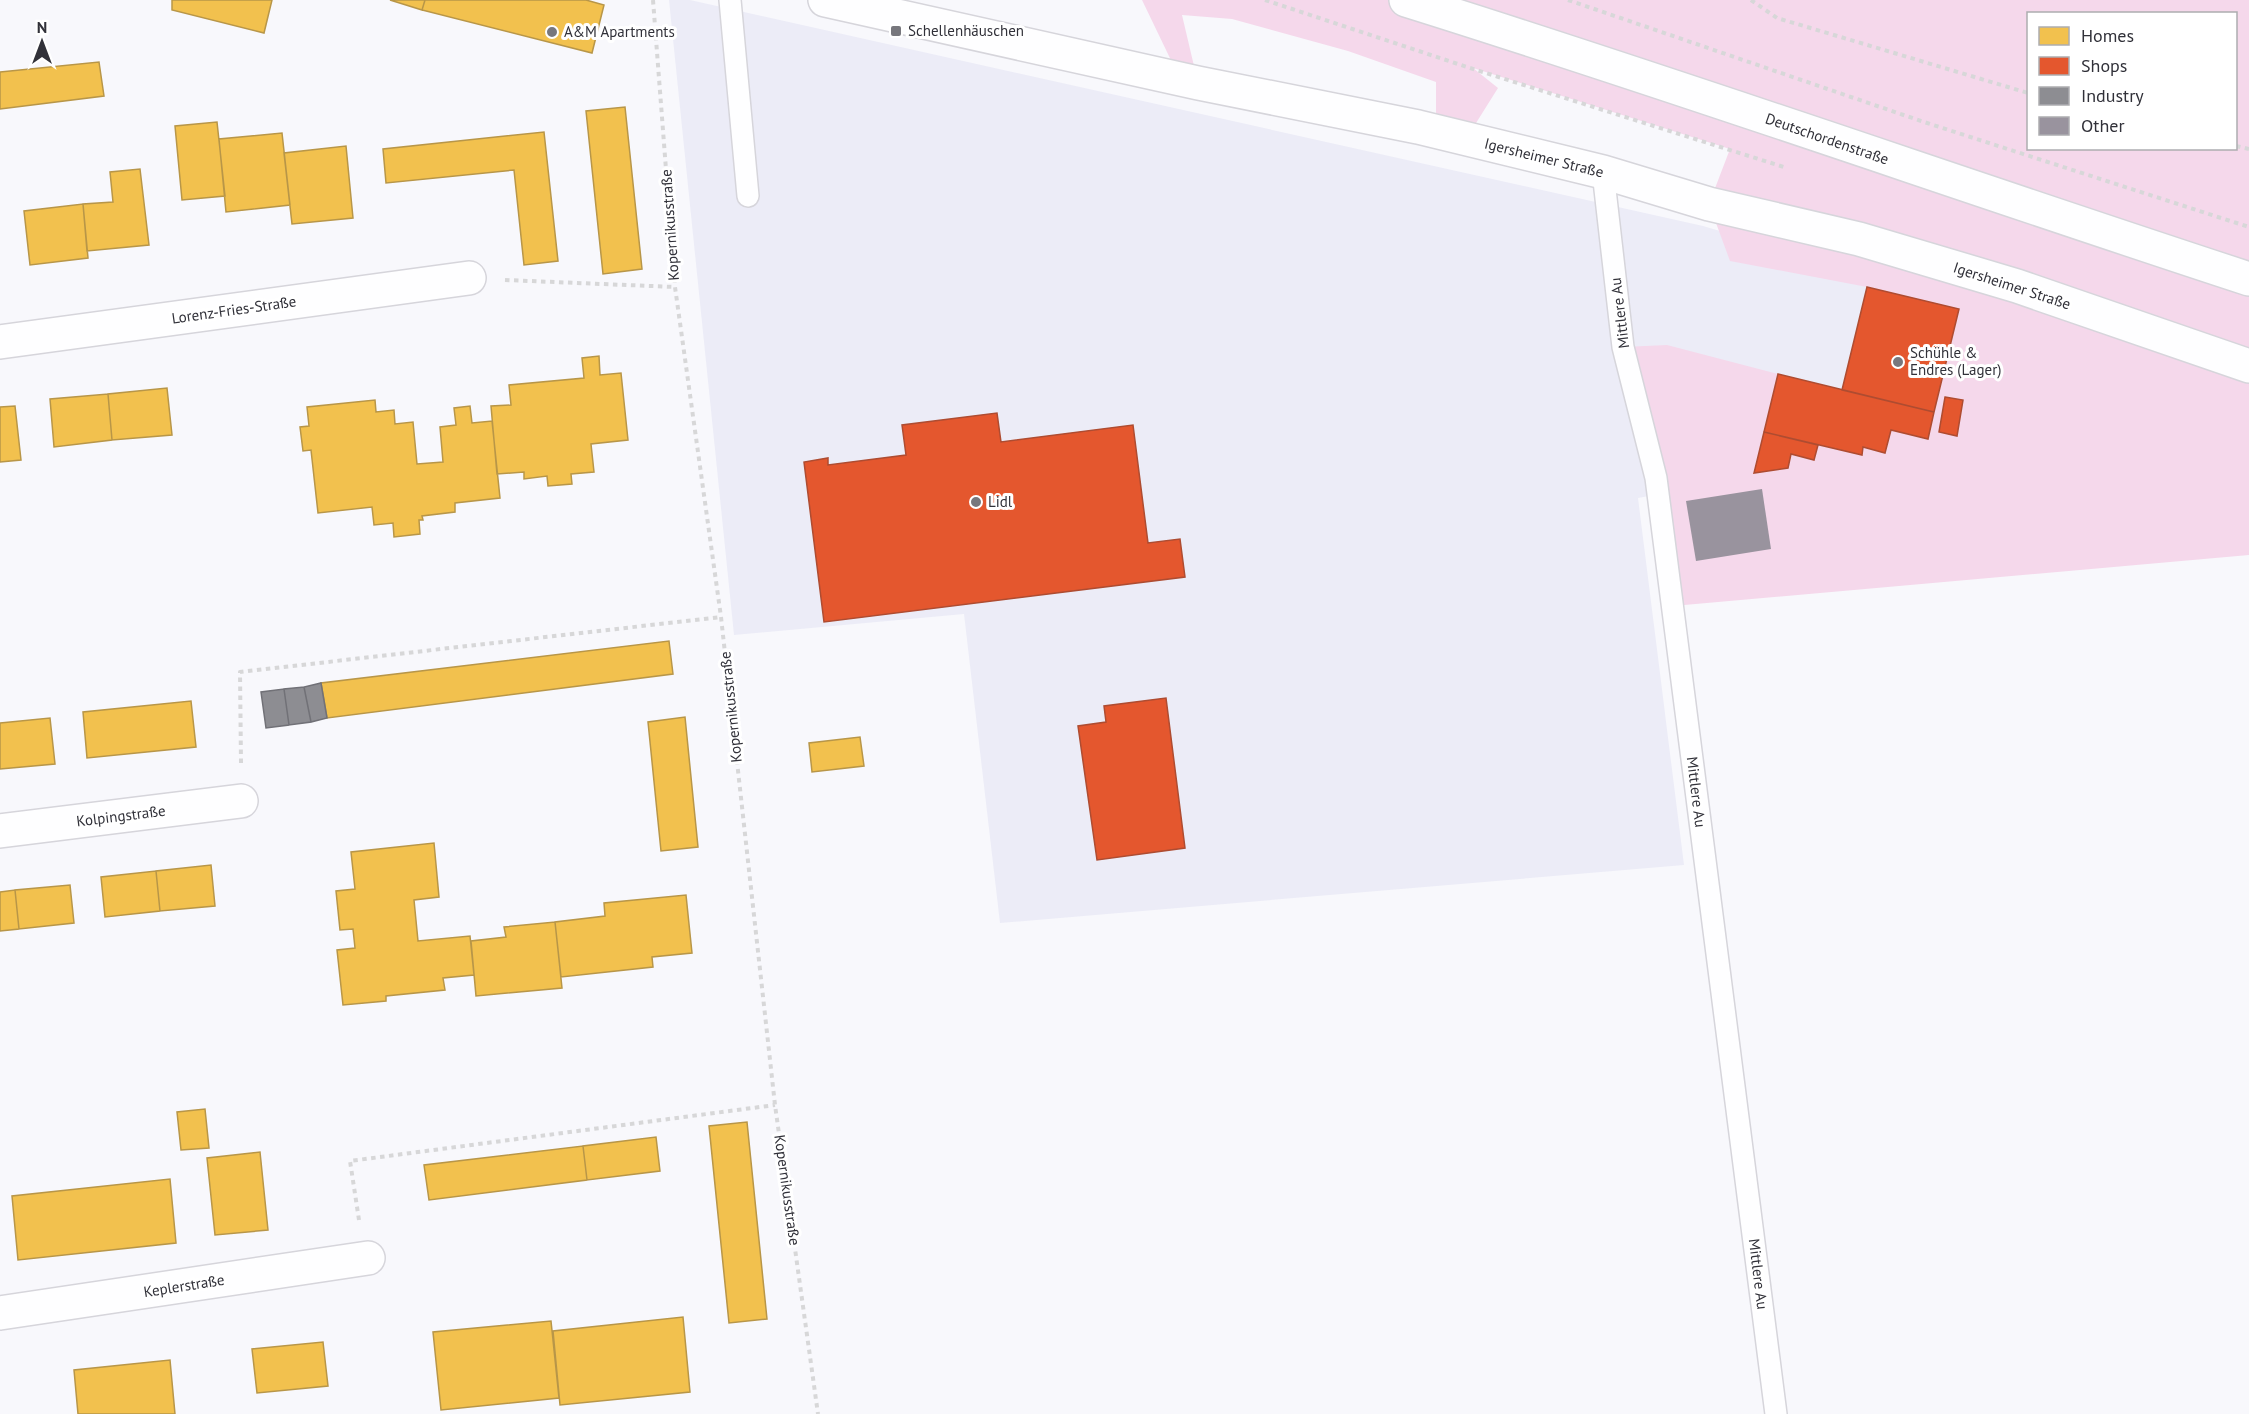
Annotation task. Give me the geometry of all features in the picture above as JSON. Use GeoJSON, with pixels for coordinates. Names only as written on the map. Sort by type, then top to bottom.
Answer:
{"type":"FeatureCollection","features":[{"type":"Feature","properties":{"kind":"street","name":"Igersheimer Straße"},"geometry":{"type":"LineString","coordinates":[[825,0],[1198,83],[1427,129],[1603,172],[1709,204],[1859,239],[1994,279],[2249,366]]}},
{"type":"Feature","properties":{"kind":"street","name":"Deutschordenstraße"},"geometry":{"type":"LineString","coordinates":[[1406,0],[1546,44],[2024,206],[2249,279]]}},
{"type":"Feature","properties":{"kind":"street","name":"Lorenz-Fries-Straße"},"geometry":{"type":"LineString","coordinates":[[0,342],[469,278]]}},
{"type":"Feature","properties":{"kind":"street","name":"Kolpingstraße"},"geometry":{"type":"LineString","coordinates":[[0,831],[241,801]]}},
{"type":"Feature","properties":{"kind":"street","name":"Keplerstraße"},"geometry":{"type":"LineString","coordinates":[[0,1313],[368,1258]]}},
{"type":"Feature","properties":{"kind":"lane"},"geometry":{"type":"LineString","coordinates":[[730,0],[748,196]]}},
{"type":"Feature","properties":{"kind":"lane","name":"Mittlere Au"},"geometry":{"type":"LineString","coordinates":[[1603,172],[1623,347],[1656,478],[1776,1414]]}},
{"type":"Feature","properties":{"kind":"path","name":"Kopernikusstraße"},"geometry":{"type":"LineString","coordinates":[[652,0],[675,286],[721,617],[774,1105],[818,1414]]}},
{"type":"Feature","properties":{"kind":"path"},"geometry":{"type":"LineString","coordinates":[[1266,0],[1470,68],[1796,171]]}},
{"type":"Feature","properties":{"kind":"path"},"geometry":{"type":"LineString","coordinates":[[1568,0],[1924,122],[2249,226]]}},
{"type":"Feature","properties":{"kind":"path"},"geometry":{"type":"LineString","coordinates":[[1751,0],[1777,18],[2027,93]]}},
{"type":"Feature","properties":{"kind":"path"},"geometry":{"type":"LineString","coordinates":[[469,278],[675,286]]}},
{"type":"Feature","properties":{"kind":"path"},"geometry":{"type":"LineString","coordinates":[[241,801],[240,672],[721,617]]}},
{"type":"Feature","properties":{"kind":"path"},"geometry":{"type":"LineString","coordinates":[[359,1220],[350,1161],[774,1105]]}},
{"type":"Feature","properties":{"kind":"shaded area"},"geometry":{"type":"Polygon","coordinates":[[[669,0],[690,0],[1703,226],[2249,387],[1638,498],[1684,865],[1000,923],[964,614],[734,635],[669,0]]]}},
{"type":"Feature","properties":{"kind":"shaded area"},"geometry":{"type":"Polygon","coordinates":[[[1142,0],[2249,0],[2249,555],[1673,606],[1623,347],[1667,345],[1778,374],[1755,472],[1788,468],[1791,454],[1814,459],[1818,445],[1862,454],[1863,447],[1885,453],[1891,430],[1928,439],[1867,287],[1730,261],[1709,204],[1730,149],[1473,68],[1498,88],[1466,139],[1436,131],[1436,82],[1348,51],[1232,19],[1182,15],[1198,83],[1180,79],[1142,0]]]}},
{"type":"Feature","properties":{"kind":"building: Homes"},"geometry":{"type":"Polygon","coordinates":[[[172,0],[272,0],[264,33],[172,10],[172,0]]]}},
{"type":"Feature","properties":{"kind":"building: Homes"},"geometry":{"type":"Polygon","coordinates":[[[390,0],[425,0],[422,10],[390,0]]]}},
{"type":"Feature","properties":{"kind":"building: Homes","name":"A&M Apartments"},"geometry":{"type":"Polygon","coordinates":[[[425,0],[586,0],[604,5],[592,53],[422,10],[425,0]]]}},
{"type":"Feature","properties":{"kind":"building: Homes"},"geometry":{"type":"Polygon","coordinates":[[[99,62],[104,96],[0,109],[0,72],[99,62]]]}},
{"type":"Feature","properties":{"kind":"building: Homes"},"geometry":{"type":"Polygon","coordinates":[[[625,107],[642,269],[603,274],[586,111],[625,107]]]}},
{"type":"Feature","properties":{"kind":"building: Homes"},"geometry":{"type":"Polygon","coordinates":[[[217,122],[225,196],[182,200],[175,126],[217,122]]]}},
{"type":"Feature","properties":{"kind":"building: Homes"},"geometry":{"type":"Polygon","coordinates":[[[544,132],[558,261],[524,265],[514,170],[386,183],[383,149],[544,132]]]}},
{"type":"Feature","properties":{"kind":"building: Homes"},"geometry":{"type":"Polygon","coordinates":[[[282,133],[290,205],[226,212],[219,139],[282,133]]]}},
{"type":"Feature","properties":{"kind":"building: Homes"},"geometry":{"type":"Polygon","coordinates":[[[346,146],[353,218],[292,224],[284,153],[346,146]]]}},
{"type":"Feature","properties":{"kind":"building: Homes"},"geometry":{"type":"Polygon","coordinates":[[[140,169],[149,245],[87,251],[83,204],[113,202],[110,172],[140,169]]]}},
{"type":"Feature","properties":{"kind":"building: Homes"},"geometry":{"type":"Polygon","coordinates":[[[83,204],[88,258],[30,265],[24,211],[83,204]]]}},
{"type":"Feature","properties":{"kind":"building: Homes"},"geometry":{"type":"Polygon","coordinates":[[[599,356],[600,375],[621,373],[628,440],[591,444],[594,472],[571,474],[572,484],[548,486],[547,476],[524,479],[524,472],[497,474],[491,406],[511,405],[509,385],[584,378],[582,358],[599,356]]]}},
{"type":"Feature","properties":{"kind":"building: Homes"},"geometry":{"type":"Polygon","coordinates":[[[167,388],[172,435],[112,440],[108,394],[167,388]]]}},
{"type":"Feature","properties":{"kind":"building: Homes"},"geometry":{"type":"Polygon","coordinates":[[[108,394],[112,440],[54,447],[50,399],[108,394]]]}},
{"type":"Feature","properties":{"kind":"building: Homes"},"geometry":{"type":"Polygon","coordinates":[[[375,400],[376,412],[394,410],[395,424],[413,422],[417,464],[443,462],[440,427],[456,425],[454,408],[470,406],[472,423],[492,421],[500,498],[455,503],[455,512],[422,516],[423,520],[419,520],[420,534],[394,537],[393,523],[374,525],[372,507],[318,513],[311,450],[303,451],[300,427],[309,426],[307,407],[375,400]]]}},
{"type":"Feature","properties":{"kind":"building: Homes"},"geometry":{"type":"Polygon","coordinates":[[[15,406],[21,460],[0,462],[0,407],[15,406]]]}},
{"type":"Feature","properties":{"kind":"building: Homes"},"geometry":{"type":"Polygon","coordinates":[[[669,641],[673,674],[327,718],[321,683],[669,641]]]}},
{"type":"Feature","properties":{"kind":"building: Homes"},"geometry":{"type":"Polygon","coordinates":[[[191,701],[196,747],[87,758],[83,712],[191,701]]]}},
{"type":"Feature","properties":{"kind":"building: Homes"},"geometry":{"type":"Polygon","coordinates":[[[685,717],[698,847],[661,851],[648,722],[685,717]]]}},
{"type":"Feature","properties":{"kind":"building: Homes"},"geometry":{"type":"Polygon","coordinates":[[[50,718],[55,764],[0,769],[0,723],[50,718]]]}},
{"type":"Feature","properties":{"kind":"building: Homes"},"geometry":{"type":"Polygon","coordinates":[[[860,737],[864,766],[812,772],[809,743],[860,737]]]}},
{"type":"Feature","properties":{"kind":"building: Homes"},"geometry":{"type":"Polygon","coordinates":[[[434,843],[439,897],[414,900],[418,941],[470,936],[474,975],[443,978],[445,990],[386,996],[386,1001],[343,1005],[337,950],[355,948],[353,929],[340,930],[336,891],[355,889],[351,852],[434,843]]]}},
{"type":"Feature","properties":{"kind":"building: Homes"},"geometry":{"type":"Polygon","coordinates":[[[211,865],[215,906],[160,911],[156,871],[211,865]]]}},
{"type":"Feature","properties":{"kind":"building: Homes"},"geometry":{"type":"Polygon","coordinates":[[[156,871],[160,911],[105,917],[101,877],[156,871]]]}},
{"type":"Feature","properties":{"kind":"building: Homes"},"geometry":{"type":"Polygon","coordinates":[[[70,885],[74,923],[19,929],[15,890],[70,885]]]}},
{"type":"Feature","properties":{"kind":"building: Homes"},"geometry":{"type":"Polygon","coordinates":[[[15,890],[19,929],[0,931],[0,892],[15,890]]]}},
{"type":"Feature","properties":{"kind":"building: Homes"},"geometry":{"type":"Polygon","coordinates":[[[686,895],[692,953],[652,957],[653,967],[561,977],[555,922],[605,916],[604,903],[686,895]]]}},
{"type":"Feature","properties":{"kind":"building: Homes"},"geometry":{"type":"Polygon","coordinates":[[[555,922],[562,988],[476,996],[471,941],[506,937],[504,927],[555,922]]]}},
{"type":"Feature","properties":{"kind":"building: Homes"},"geometry":{"type":"Polygon","coordinates":[[[205,1109],[209,1148],[181,1150],[177,1112],[205,1109]]]}},
{"type":"Feature","properties":{"kind":"building: Homes"},"geometry":{"type":"Polygon","coordinates":[[[747,1122],[767,1319],[729,1323],[709,1126],[747,1122]]]}},
{"type":"Feature","properties":{"kind":"building: Homes"},"geometry":{"type":"Polygon","coordinates":[[[656,1137],[660,1171],[587,1180],[583,1146],[656,1137]]]}},
{"type":"Feature","properties":{"kind":"building: Homes"},"geometry":{"type":"Polygon","coordinates":[[[583,1146],[587,1180],[429,1200],[424,1165],[583,1146]]]}},
{"type":"Feature","properties":{"kind":"building: Homes"},"geometry":{"type":"Polygon","coordinates":[[[260,1152],[268,1230],[215,1235],[207,1158],[260,1152]]]}},
{"type":"Feature","properties":{"kind":"building: Homes"},"geometry":{"type":"Polygon","coordinates":[[[170,1179],[176,1243],[18,1260],[12,1196],[170,1179]]]}},
{"type":"Feature","properties":{"kind":"building: Homes"},"geometry":{"type":"Polygon","coordinates":[[[683,1317],[690,1392],[560,1405],[553,1331],[683,1317]]]}},
{"type":"Feature","properties":{"kind":"building: Homes"},"geometry":{"type":"Polygon","coordinates":[[[551,1321],[559,1398],[441,1410],[433,1332],[551,1321]]]}},
{"type":"Feature","properties":{"kind":"building: Homes"},"geometry":{"type":"Polygon","coordinates":[[[323,1342],[328,1386],[257,1393],[252,1349],[323,1342]]]}},
{"type":"Feature","properties":{"kind":"building: Homes"},"geometry":{"type":"Polygon","coordinates":[[[170,1360],[175,1414],[78,1414],[74,1370],[170,1360]]]}},
{"type":"Feature","properties":{"kind":"building: Shops","name":"Schühle & Endres (Lager)"},"geometry":{"type":"Polygon","coordinates":[[[1867,287],[1959,309],[1934,412],[1842,390],[1867,287]]]}},
{"type":"Feature","properties":{"kind":"building: Shops"},"geometry":{"type":"Polygon","coordinates":[[[1778,374],[1934,412],[1928,439],[1891,430],[1885,453],[1863,447],[1862,455],[1764,432],[1778,374]]]}},
{"type":"Feature","properties":{"kind":"building: Shops"},"geometry":{"type":"Polygon","coordinates":[[[1945,397],[1963,400],[1957,436],[1939,432],[1945,397]]]}},
{"type":"Feature","properties":{"kind":"building: Shops","name":"Lidl"},"geometry":{"type":"Polygon","coordinates":[[[997,413],[1001,442],[1133,425],[1148,543],[1180,539],[1185,577],[824,622],[804,462],[828,458],[828,465],[906,455],[902,425],[997,413]]]}},
{"type":"Feature","properties":{"kind":"building: Shops"},"geometry":{"type":"Polygon","coordinates":[[[1764,432],[1818,445],[1814,460],[1791,454],[1788,468],[1754,473],[1764,432]]]}},
{"type":"Feature","properties":{"kind":"building: Shops"},"geometry":{"type":"Polygon","coordinates":[[[1166,698],[1185,848],[1097,860],[1078,726],[1106,722],[1104,706],[1166,698]]]}},
{"type":"Feature","properties":{"kind":"building: Industry"},"geometry":{"type":"Polygon","coordinates":[[[321,683],[327,718],[311,722],[304,687],[321,683]]]}},
{"type":"Feature","properties":{"kind":"building: Industry"},"geometry":{"type":"Polygon","coordinates":[[[304,687],[311,722],[289,725],[284,689],[304,687]]]}},
{"type":"Feature","properties":{"kind":"building: Industry"},"geometry":{"type":"Polygon","coordinates":[[[284,689],[289,725],[266,728],[261,692],[284,689]]]}},
{"type":"Feature","properties":{"kind":"building: Other"},"geometry":{"type":"Polygon","coordinates":[[[1762,489],[1771,549],[1696,561],[1686,501],[1762,489]]]}},
{"type":"Feature","properties":{"kind":"place","name":"Schellenhäuschen"},"geometry":{"type":"Point","coordinates":[896,31]}},
{"type":"Feature","properties":{"kind":"place","name":"A&M Apartments"},"geometry":{"type":"Point","coordinates":[552,32]}},
{"type":"Feature","properties":{"kind":"place","name":"Schühle & Endres (Lager)"},"geometry":{"type":"Point","coordinates":[1898,362]}},
{"type":"Feature","properties":{"kind":"place","name":"Lidl"},"geometry":{"type":"Point","coordinates":[976,502]}}]}
